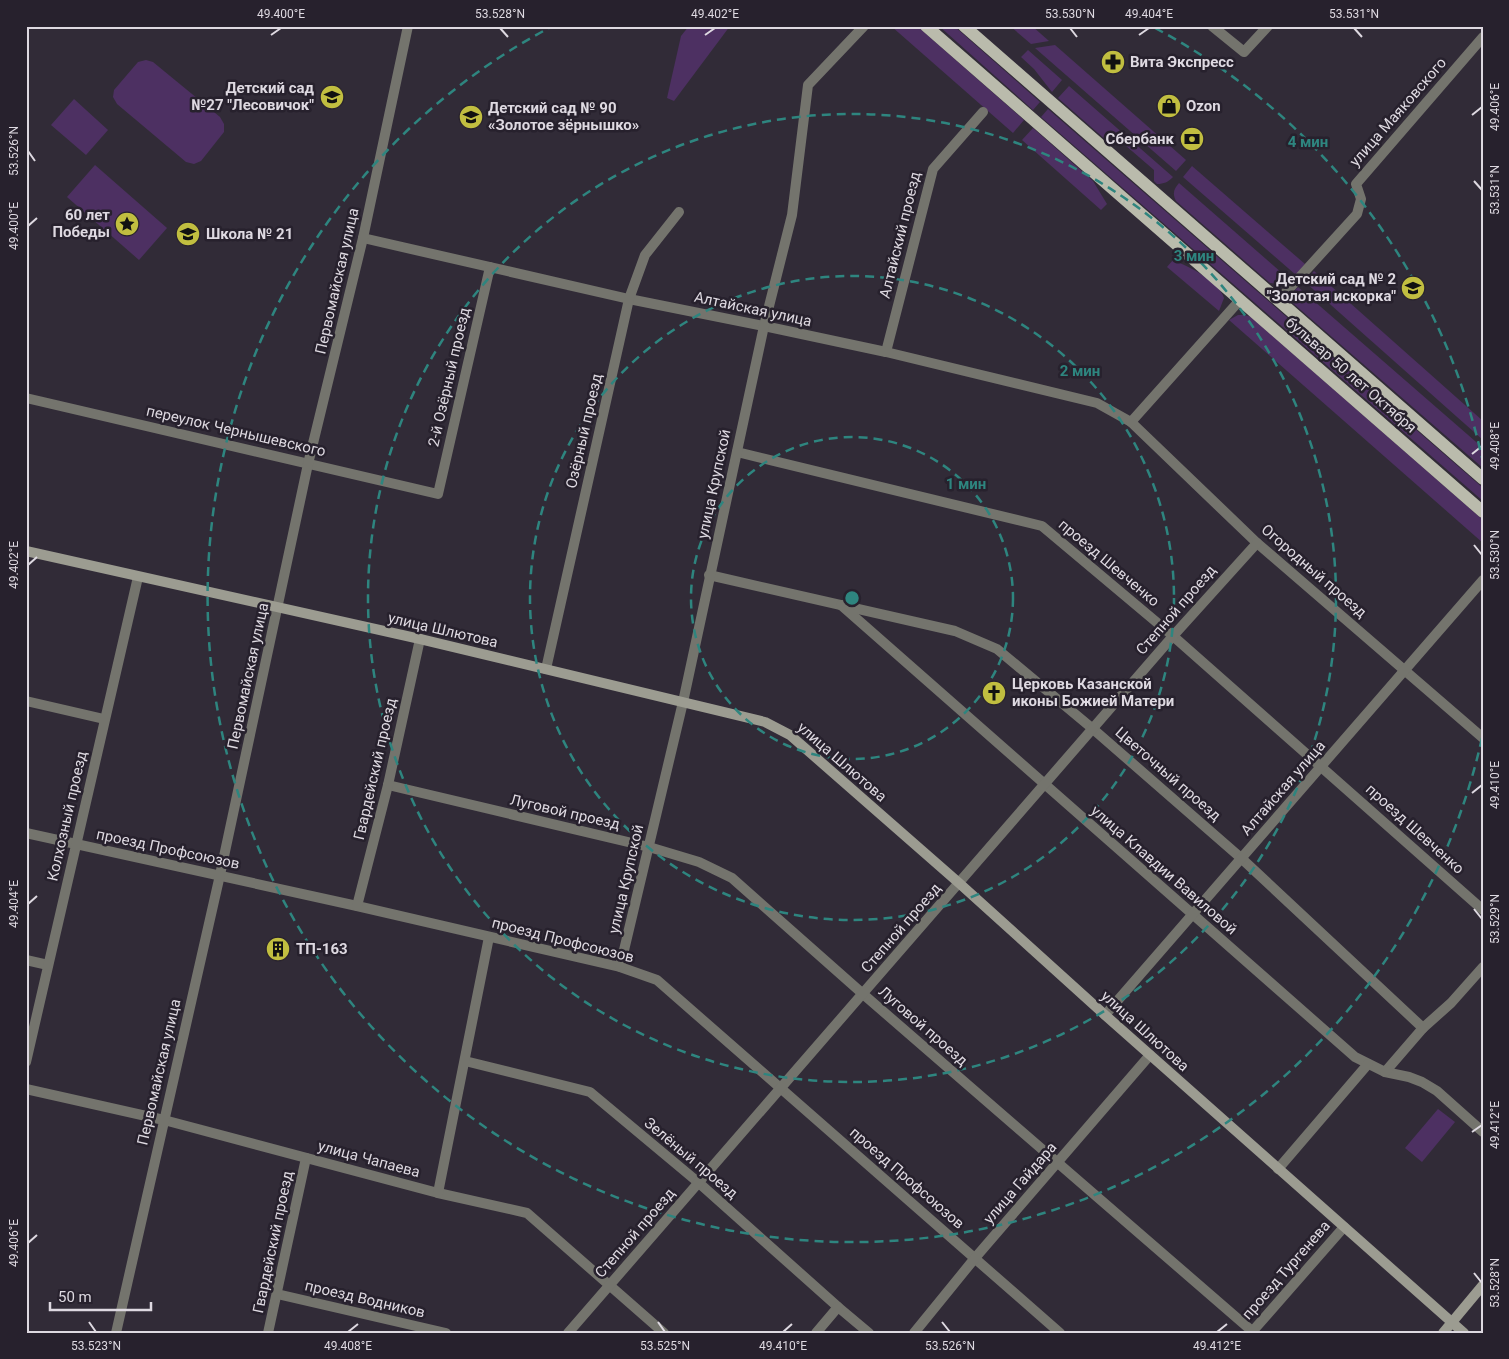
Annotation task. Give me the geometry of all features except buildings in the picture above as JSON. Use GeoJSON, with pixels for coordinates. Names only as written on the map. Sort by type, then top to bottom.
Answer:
{"type":"FeatureCollection","features":[{"type":"Feature","properties":{"kind":"main road","name":"бульвар 50 лет Октября"},"geometry":{"type":"LineString","coordinates":[[926,26],[1483,512]]}},
{"type":"Feature","properties":{"kind":"main road","name":"бульвар 50 лет Октября"},"geometry":{"type":"LineString","coordinates":[[964,26],[1483,479]]}},
{"type":"Feature","properties":{"kind":"main road","name":"улица Шлютова"},"geometry":{"type":"LineString","coordinates":[[26,551],[546,669],[765,722],[790,735],[960,883],[1105,1015],[1464,1333]]}},
{"type":"Feature","properties":{"kind":"main road"},"geometry":{"type":"LineString","coordinates":[[1443,1333],[1483,1285]]}},
{"type":"Feature","properties":{"kind":"street","name":"Первомайская улица"},"geometry":{"type":"LineString","coordinates":[[116,1333],[220,876],[308,464],[363,238],[408,26]]}},
{"type":"Feature","properties":{"kind":"street","name":"улица Крупской"},"geometry":{"type":"LineString","coordinates":[[620,967],[683,702],[764,326],[792,215],[808,84],[864,26]]}},
{"type":"Feature","properties":{"kind":"street"},"geometry":{"type":"LineString","coordinates":[[1212,26],[1244,52],[1268,26]]}},
{"type":"Feature","properties":{"kind":"street","name":"улица Маяковского"},"geometry":{"type":"LineString","coordinates":[[1278,301],[1357,214],[1361,199],[1356,184],[1483,37]]}},
{"type":"Feature","properties":{"kind":"street","name":"Алтайский проезд"},"geometry":{"type":"LineString","coordinates":[[886,352],[933,169],[983,112]]}},
{"type":"Feature","properties":{"kind":"street","name":"Озёрный проезд"},"geometry":{"type":"LineString","coordinates":[[546,669],[629,299],[645,255],[679,212]]}},
{"type":"Feature","properties":{"kind":"street","name":"Алтайская улица"},"geometry":{"type":"LineString","coordinates":[[363,238],[629,299],[886,352],[1097,403],[1131,422]]}},
{"type":"Feature","properties":{"kind":"street","name":"2-й Озёрный проезд"},"geometry":{"type":"LineString","coordinates":[[438,494],[490,267]]}},
{"type":"Feature","properties":{"kind":"street"},"geometry":{"type":"LineString","coordinates":[[1131,422],[1240,300]]}},
{"type":"Feature","properties":{"kind":"street","name":"переулок Чернышевского"},"geometry":{"type":"LineString","coordinates":[[26,398],[438,494]]}},
{"type":"Feature","properties":{"kind":"street","name":"Огородный проезд"},"geometry":{"type":"LineString","coordinates":[[1131,422],[1256,542],[1483,738]]}},
{"type":"Feature","properties":{"kind":"street","name":"проезд Шевченко"},"geometry":{"type":"LineString","coordinates":[[736,452],[1042,526],[1173,636],[1483,910]]}},
{"type":"Feature","properties":{"kind":"street","name":"Степной проезд"},"geometry":{"type":"LineString","coordinates":[[568,1333],[1256,542]]}},
{"type":"Feature","properties":{"kind":"street","name":"Цветочный проезд"},"geometry":{"type":"LineString","coordinates":[[710,575],[954,631],[997,649],[1093,729],[1241,858],[1423,1028]]}},
{"type":"Feature","properties":{"kind":"street","name":"Колхозный проезд"},"geometry":{"type":"LineString","coordinates":[[26,1062],[138,577]]}},
{"type":"Feature","properties":{"kind":"street","name":"Алтайская улица"},"geometry":{"type":"LineString","coordinates":[[1105,1015],[1483,580]]}},
{"type":"Feature","properties":{"kind":"street","name":"улица Клавдии Вавиловой"},"geometry":{"type":"LineString","coordinates":[[840,605],[1355,1056],[1385,1072],[1422,1082],[1437,1091],[1483,1132]]}},
{"type":"Feature","properties":{"kind":"street","name":"Гвардейский проезд"},"geometry":{"type":"LineString","coordinates":[[357,906],[388,785],[420,640]]}},
{"type":"Feature","properties":{"kind":"street"},"geometry":{"type":"LineString","coordinates":[[26,701],[104,719]]}},
{"type":"Feature","properties":{"kind":"street","name":"Луговой проезд"},"geometry":{"type":"LineString","coordinates":[[388,785],[649,847],[699,862],[732,878],[1251,1332]]}},
{"type":"Feature","properties":{"kind":"street","name":"проезд Профсоюзов"},"geometry":{"type":"LineString","coordinates":[[26,833],[357,906],[620,967],[657,980],[1060,1333]]}},
{"type":"Feature","properties":{"kind":"street"},"geometry":{"type":"LineString","coordinates":[[438,1193],[489,937]]}},
{"type":"Feature","properties":{"kind":"street"},"geometry":{"type":"LineString","coordinates":[[26,960],[48,965]]}},
{"type":"Feature","properties":{"kind":"street"},"geometry":{"type":"LineString","coordinates":[[1385,1072],[1423,1028],[1452,1003],[1483,967]]}},
{"type":"Feature","properties":{"kind":"street","name":"улица Гайдара"},"geometry":{"type":"LineString","coordinates":[[914,1333],[975,1258],[1150,1055]]}},
{"type":"Feature","properties":{"kind":"street","name":"Зелёный проезд"},"geometry":{"type":"LineString","coordinates":[[464,1060],[590,1092],[698,1183],[869,1333]]}},
{"type":"Feature","properties":{"kind":"street"},"geometry":{"type":"LineString","coordinates":[[1278,1169],[1368,1064]]}},
{"type":"Feature","properties":{"kind":"street","name":"улица Чапаева"},"geometry":{"type":"LineString","coordinates":[[26,1089],[164,1120],[438,1193],[528,1213],[664,1333]]}},
{"type":"Feature","properties":{"kind":"street","name":"Гвардейский проезд"},"geometry":{"type":"LineString","coordinates":[[268,1333],[306,1158]]}},
{"type":"Feature","properties":{"kind":"street","name":"проезд Тургенева"},"geometry":{"type":"LineString","coordinates":[[1251,1332],[1344,1227]]}},
{"type":"Feature","properties":{"kind":"street","name":"проезд Водников"},"geometry":{"type":"LineString","coordinates":[[277,1294],[446,1333]]}},
{"type":"Feature","properties":{"kind":"street"},"geometry":{"type":"LineString","coordinates":[[816,1333],[838,1307]]}},
{"type":"Feature","properties":{"kind":"shaded area"},"geometry":{"type":"Polygon","coordinates":[[[689,26],[730,26],[674,101],[667,98],[681,36],[689,26]]]}},
{"type":"Feature","properties":{"kind":"shaded area"},"geometry":{"type":"Polygon","coordinates":[[[891,26],[917,26],[1024,120],[1013,133],[891,26]]]}},
{"type":"Feature","properties":{"kind":"shaded area"},"geometry":{"type":"Polygon","coordinates":[[[939,26],[954,26],[1040,102],[1033,110],[939,26]]]}},
{"type":"Feature","properties":{"kind":"shaded area"},"geometry":{"type":"Polygon","coordinates":[[[1010,26],[1032,26],[1049,41],[1031,44],[1010,26]]]}},
{"type":"Feature","properties":{"kind":"shaded area"},"geometry":{"type":"Polygon","coordinates":[[[1055,45],[1186,160],[1176,171],[1035,48],[1055,45]]]}},
{"type":"Feature","properties":{"kind":"shaded area"},"geometry":{"type":"Polygon","coordinates":[[[1028,50],[1062,80],[1052,92],[1034,69],[1021,57],[1028,50]]]}},
{"type":"Feature","properties":{"kind":"shaded area"},"geometry":{"type":"Polygon","coordinates":[[[146,60],[153,62],[220,117],[224,124],[224,132],[201,161],[194,164],[186,162],[117,104],[113,97],[114,90],[138,62],[146,60]]]}},
{"type":"Feature","properties":{"kind":"shaded area"},"geometry":{"type":"Polygon","coordinates":[[[1069,86],[1173,177],[1162,184],[1157,184],[1154,181],[1154,170],[1118,139],[1106,140],[1058,98],[1069,86]]]}},
{"type":"Feature","properties":{"kind":"shaded area"},"geometry":{"type":"Polygon","coordinates":[[[74,99],[108,130],[86,155],[51,125],[74,99]]]}},
{"type":"Feature","properties":{"kind":"shaded area"},"geometry":{"type":"Polygon","coordinates":[[[1048,109],[1483,488],[1483,501],[1041,117],[1048,109]]]}},
{"type":"Feature","properties":{"kind":"shaded area"},"geometry":{"type":"Polygon","coordinates":[[[1033,128],[1093,181],[1107,204],[1101,210],[1022,140],[1033,128]]]}},
{"type":"Feature","properties":{"kind":"shaded area"},"geometry":{"type":"Polygon","coordinates":[[[95,165],[167,228],[139,260],[67,197],[95,165]]]}},
{"type":"Feature","properties":{"kind":"shaded area"},"geometry":{"type":"Polygon","coordinates":[[[1192,166],[1305,264],[1296,275],[1183,177],[1192,166]]]}},
{"type":"Feature","properties":{"kind":"shaded area"},"geometry":{"type":"Polygon","coordinates":[[[1179,183],[1290,280],[1279,284],[1270,283],[1176,201],[1174,191],[1179,183]]]}},
{"type":"Feature","properties":{"kind":"shaded area"},"geometry":{"type":"Polygon","coordinates":[[[1173,260],[1187,266],[1216,285],[1224,298],[1219,311],[1167,267],[1173,260]]]}},
{"type":"Feature","properties":{"kind":"shaded area"},"geometry":{"type":"Polygon","coordinates":[[[1314,271],[1483,421],[1483,440],[1305,282],[1314,271]]]}},
{"type":"Feature","properties":{"kind":"shaded area"},"geometry":{"type":"Polygon","coordinates":[[[1298,287],[1483,448],[1483,468],[1287,298],[1298,287]]]}},
{"type":"Feature","properties":{"kind":"shaded area"},"geometry":{"type":"Polygon","coordinates":[[[1238,315],[1251,317],[1483,520],[1483,543],[1229,320],[1238,315]]]}},
{"type":"Feature","properties":{"kind":"shaded area"},"geometry":{"type":"Polygon","coordinates":[[[1438,1109],[1455,1122],[1422,1162],[1405,1148],[1438,1109]]]}},
{"type":"Feature","properties":{"kind":"place","name":"Вита Экспресс"},"geometry":{"type":"Point","coordinates":[1113,62]}},
{"type":"Feature","properties":{"kind":"place","name":"Детский сад №27 \"Лесовичок\""},"geometry":{"type":"Point","coordinates":[332,97]}},
{"type":"Feature","properties":{"kind":"place","name":"Ozon"},"geometry":{"type":"Point","coordinates":[1169,106]}},
{"type":"Feature","properties":{"kind":"place","name":"Детский сад № 90 «Золотое зёрнышко»"},"geometry":{"type":"Point","coordinates":[471,117]}},
{"type":"Feature","properties":{"kind":"place","name":"Сбербанк"},"geometry":{"type":"Point","coordinates":[1192,139]}},
{"type":"Feature","properties":{"kind":"place","name":"60 лет Победы"},"geometry":{"type":"Point","coordinates":[127,224]}},
{"type":"Feature","properties":{"kind":"place","name":"Школа № 21"},"geometry":{"type":"Point","coordinates":[188,234]}},
{"type":"Feature","properties":{"kind":"place","name":"Детский сад № 2 \"Золотая искорка\""},"geometry":{"type":"Point","coordinates":[1413,288]}},
{"type":"Feature","properties":{"kind":"place","name":"Церковь Казанской иконы Божией Матери"},"geometry":{"type":"Point","coordinates":[994,693]}},
{"type":"Feature","properties":{"kind":"place","name":"ТП-163"},"geometry":{"type":"Point","coordinates":[278,949]}}]}
